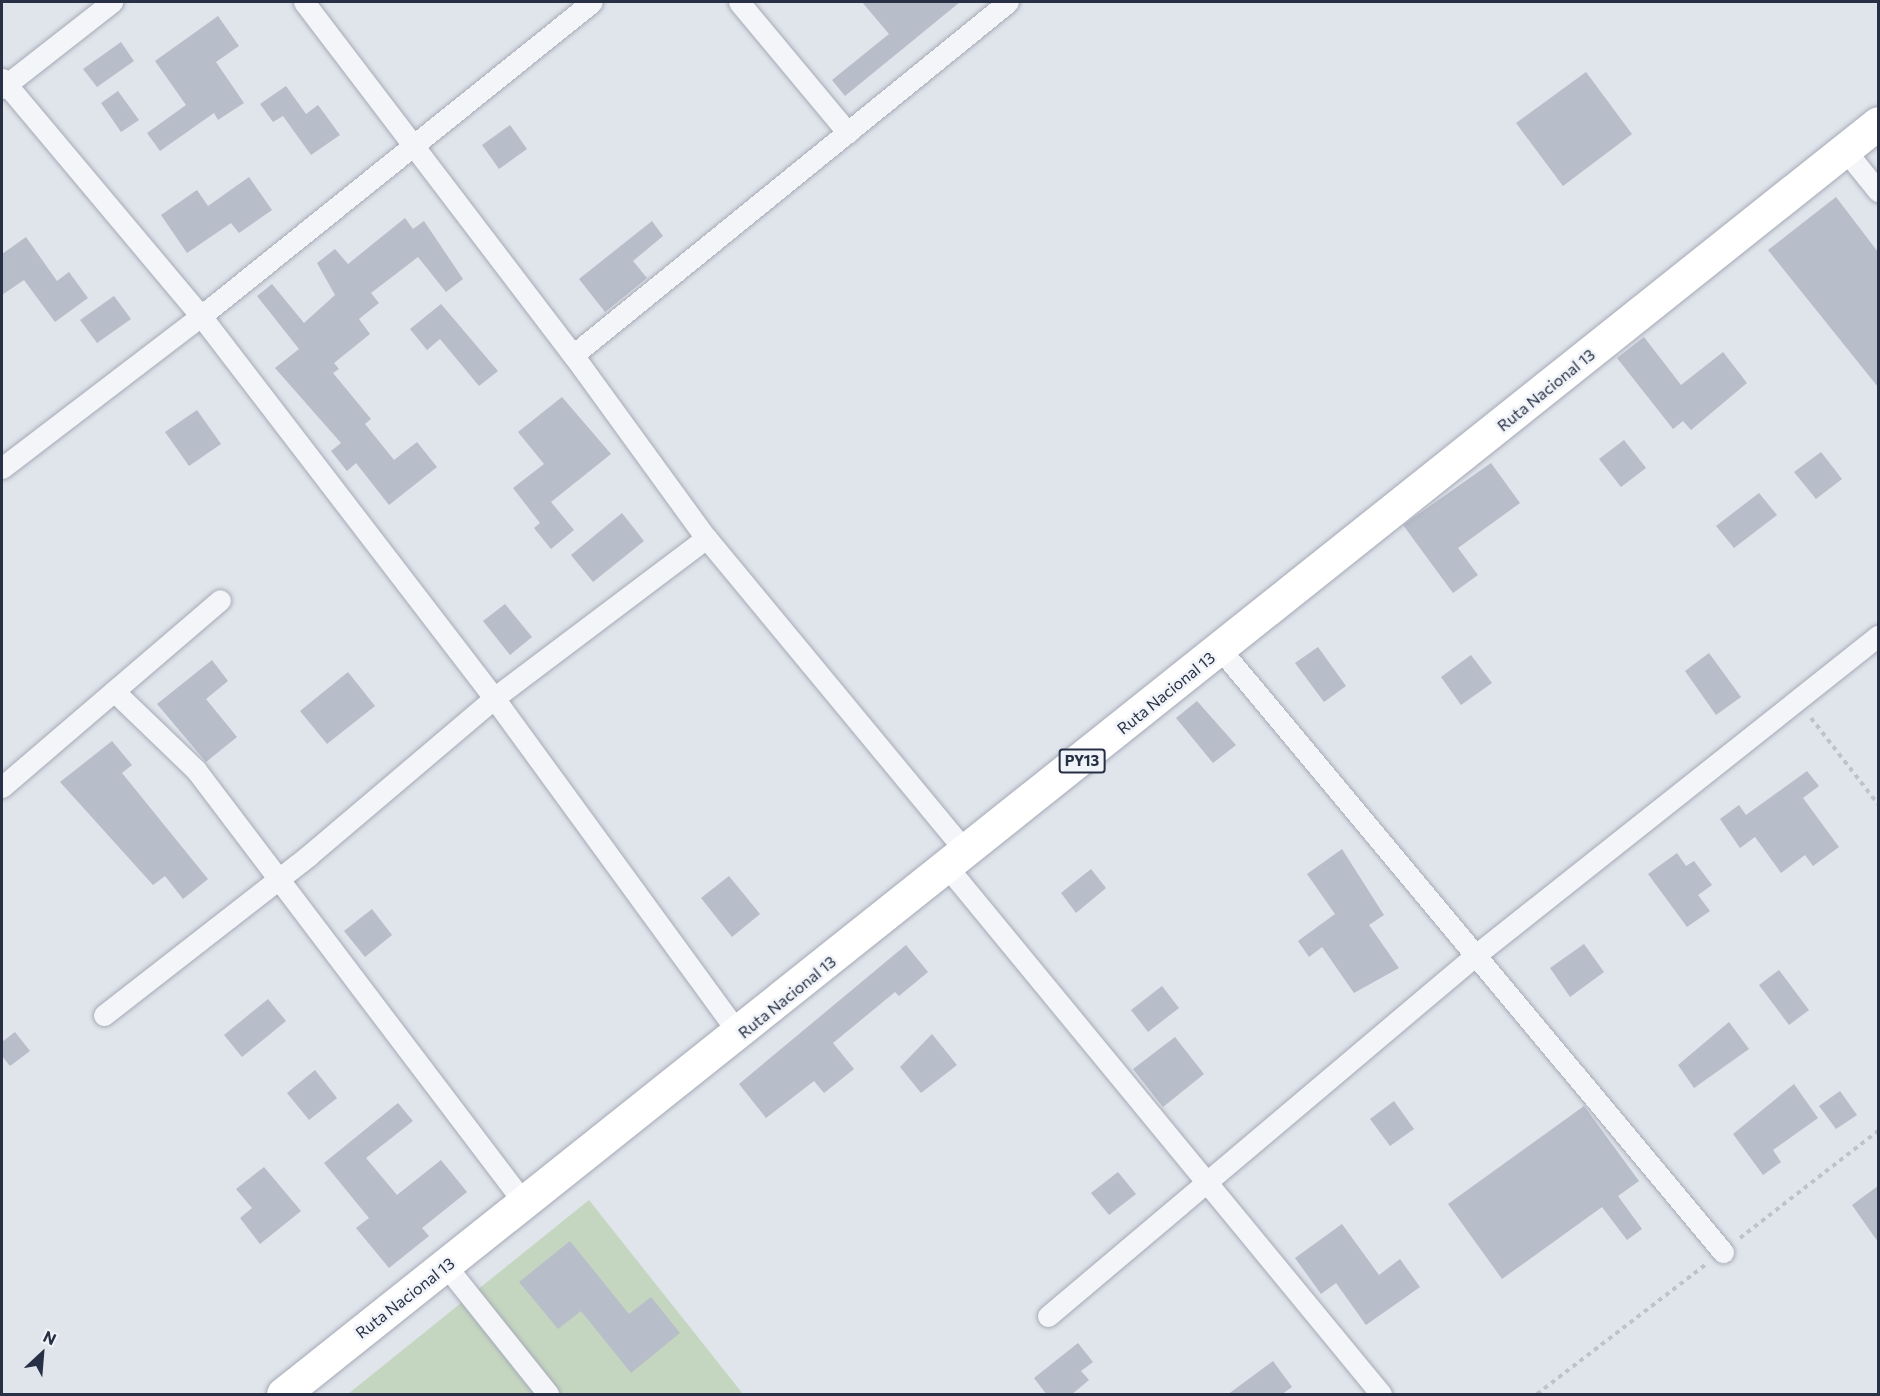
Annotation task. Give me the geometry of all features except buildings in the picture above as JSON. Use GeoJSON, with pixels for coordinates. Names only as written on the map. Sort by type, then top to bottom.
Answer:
{"type":"FeatureCollection","features":[{"type":"Feature","properties":{"kind":"highway","name":"Ruta Nacional 13"},"geometry":{"type":"LineString","coordinates":[[283,1395],[740,1035],[1878,123]]}},
{"type":"Feature","properties":{"kind":"street"},"geometry":{"type":"LineString","coordinates":[[112,2],[3,84],[201,316],[494,698],[740,1035]]}},
{"type":"Feature","properties":{"kind":"street"},"geometry":{"type":"LineString","coordinates":[[304,2],[573,355],[706,538],[957,860],[1203,1184],[1381,1395]]}},
{"type":"Feature","properties":{"kind":"street"},"geometry":{"type":"LineString","coordinates":[[2,468],[201,316],[592,2]]}},
{"type":"Feature","properties":{"kind":"street"},"geometry":{"type":"LineString","coordinates":[[739,2],[848,133]]}},
{"type":"Feature","properties":{"kind":"street"},"geometry":{"type":"LineString","coordinates":[[573,355],[1008,2]]}},
{"type":"Feature","properties":{"kind":"street"},"geometry":{"type":"LineString","coordinates":[[1845,150],[1878,191]]}},
{"type":"Feature","properties":{"kind":"street"},"geometry":{"type":"LineString","coordinates":[[104,1015],[279,878],[494,698],[706,538]]}},
{"type":"Feature","properties":{"kind":"street"},"geometry":{"type":"LineString","coordinates":[[2,787],[220,600]]}},
{"type":"Feature","properties":{"kind":"street"},"geometry":{"type":"LineString","coordinates":[[1048,1316],[1477,954],[1878,636]]}},
{"type":"Feature","properties":{"kind":"street"},"geometry":{"type":"LineString","coordinates":[[1221,650],[1477,954],[1723,1252]]}},
{"type":"Feature","properties":{"kind":"street"},"geometry":{"type":"LineString","coordinates":[[114,691],[196,770],[525,1204]]}},
{"type":"Feature","properties":{"kind":"street"},"geometry":{"type":"LineString","coordinates":[[446,1266],[548,1395]]}},
{"type":"Feature","properties":{"kind":"path"},"geometry":{"type":"LineString","coordinates":[[1797,701],[1878,804]]}},
{"type":"Feature","properties":{"kind":"green space"},"geometry":{"type":"Polygon","coordinates":[[[589,1200],[743,1394],[348,1394],[589,1200]]]}}]}
